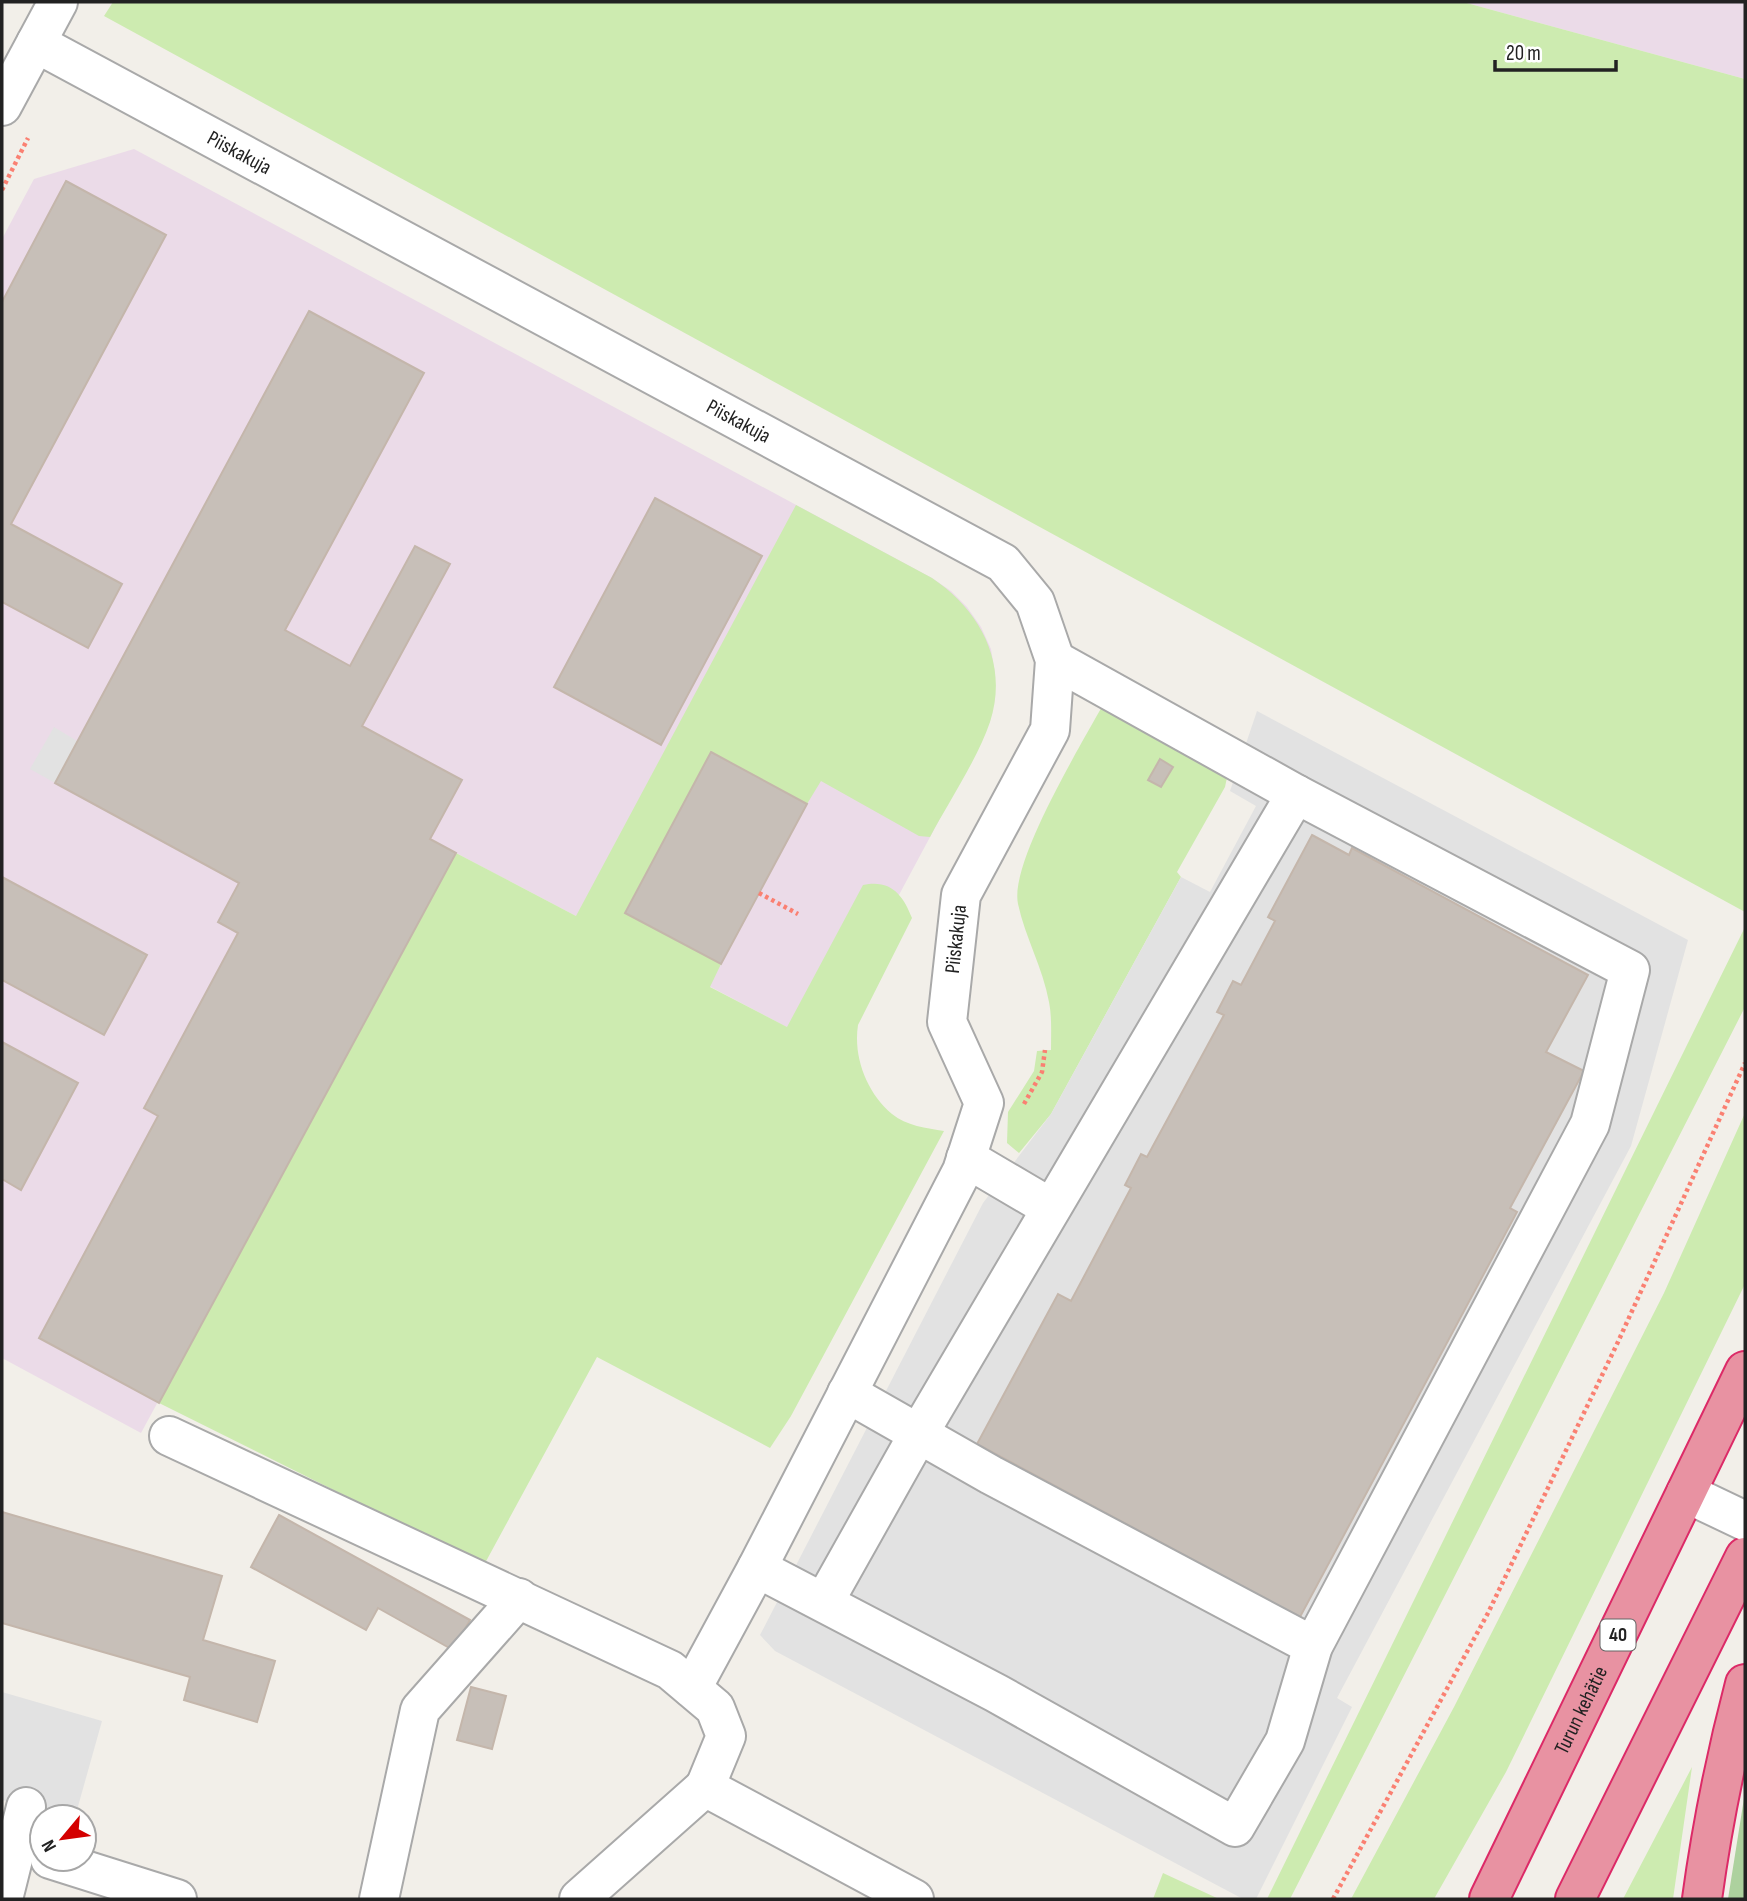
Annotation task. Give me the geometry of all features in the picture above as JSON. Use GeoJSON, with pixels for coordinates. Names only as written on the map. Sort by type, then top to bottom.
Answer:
{"type":"FeatureCollection","features":[{"type":"Feature","properties":{"kind":"highway","name":"Turun kehätie"},"geometry":{"type":"LineString","coordinates":[[1489,1899],[1745,1371]]}},
{"type":"Feature","properties":{"kind":"highway"},"geometry":{"type":"LineString","coordinates":[[1575,1899],[1745,1557]]}},
{"type":"Feature","properties":{"kind":"highway"},"geometry":{"type":"LineString","coordinates":[[1702,1899],[1712,1825],[1745,1684]]}},
{"type":"Feature","properties":{"kind":"street"},"geometry":{"type":"LineString","coordinates":[[2,106],[58,2]]}},
{"type":"Feature","properties":{"kind":"street","name":"Piiskakuja"},"geometry":{"type":"LineString","coordinates":[[36,43],[1003,563],[1035,602],[1055,660],[1050,730],[961,894],[947,1022],[984,1103],[966,1158]]}},
{"type":"Feature","properties":{"kind":"street"},"geometry":{"type":"LineString","coordinates":[[757,1568],[996,1693],[1235,1827],[1284,1741],[1312,1646],[1590,1124],[1630,970],[1296,794],[1055,660]]}},
{"type":"Feature","properties":{"kind":"street"},"geometry":{"type":"LineString","coordinates":[[824,1602],[919,1433],[1296,794]]}},
{"type":"Feature","properties":{"kind":"street"},"geometry":{"type":"LineString","coordinates":[[692,1688],[956,1184],[966,1158],[1051,1208]]}},
{"type":"Feature","properties":{"kind":"street"},"geometry":{"type":"LineString","coordinates":[[847,1393],[992,1475],[1312,1646]]}},
{"type":"Feature","properties":{"kind":"street"},"geometry":{"type":"LineString","coordinates":[[169,1436],[670,1670],[716,1708],[726,1736],[705,1787],[579,1899]]}},
{"type":"Feature","properties":{"kind":"street"},"geometry":{"type":"LineString","coordinates":[[1686,1493],[1745,1521]]}},
{"type":"Feature","properties":{"kind":"street"},"geometry":{"type":"LineString","coordinates":[[379,1899],[420,1710],[520,1598]]}},
{"type":"Feature","properties":{"kind":"street"},"geometry":{"type":"LineString","coordinates":[[705,1787],[914,1899]]}},
{"type":"Feature","properties":{"kind":"street"},"geometry":{"type":"LineString","coordinates":[[26,1807],[28,1817]]}},
{"type":"Feature","properties":{"kind":"street"},"geometry":{"type":"LineString","coordinates":[[4,1899],[28,1866]]}},
{"type":"Feature","properties":{"kind":"street"},"geometry":{"type":"LineString","coordinates":[[94,1873],[177,1899]]}},
{"type":"Feature","properties":{"kind":"path"},"geometry":{"type":"LineString","coordinates":[[759,893],[798,914]]}},
{"type":"Feature","properties":{"kind":"path"},"geometry":{"type":"LineString","coordinates":[[1333,1899],[1489,1613],[1617,1344],[1745,1063]]}},
{"type":"Feature","properties":{"kind":"shaded area"},"geometry":{"type":"Polygon","coordinates":[[[1463,2],[1745,2],[1745,79],[1463,2]]]}},
{"type":"Feature","properties":{"kind":"shaded area"},"geometry":{"type":"Polygon","coordinates":[[[134,149],[932,578],[951,591],[967,607],[981,627],[991,649],[995,674],[995,699],[981,742],[819,1044],[456,853],[141,1433],[2,1358],[2,239],[34,179],[134,149]]]}},
{"type":"Feature","properties":{"kind":"shaded area"},"geometry":{"type":"Polygon","coordinates":[[[1257,711],[1688,940],[1631,1146],[1337,1698],[1352,1707],[1256,1899],[1243,1899],[775,1651],[760,1635],[983,1203],[1051,1114],[1181,877],[1210,892],[1256,806],[1230,791],[1257,711]]]}},
{"type":"Feature","properties":{"kind":"shaded area"},"geometry":{"type":"Polygon","coordinates":[[[54,727],[77,741],[55,783],[30,769],[54,727]]]}},
{"type":"Feature","properties":{"kind":"shaded area"},"geometry":{"type":"Polygon","coordinates":[[[2,1692],[102,1721],[79,1803],[28,1803],[28,1808],[2,1800],[2,1692]]]}},
{"type":"Feature","properties":{"kind":"green space"},"geometry":{"type":"Polygon","coordinates":[[[113,2],[1463,2],[1745,79],[1745,912],[104,16],[113,2]]]}},
{"type":"Feature","properties":{"kind":"green space"},"geometry":{"type":"Polygon","coordinates":[[[796,505],[932,578],[964,606],[986,640],[993,659],[995,700],[985,736],[930,837],[919,836],[821,781],[807,804],[711,753],[625,912],[721,964],[710,987],[787,1027],[863,885],[881,884],[895,891],[912,918],[858,1025],[860,1062],[875,1096],[892,1114],[910,1124],[944,1131],[791,1416],[770,1448],[597,1357],[484,1565],[159,1403],[456,853],[576,916],[796,505]]]}},
{"type":"Feature","properties":{"kind":"green space"},"geometry":{"type":"Polygon","coordinates":[[[1109,694],[1230,763],[1225,787],[1177,872],[1181,877],[1051,1114],[1019,1153],[1007,1143],[1008,1112],[1034,1071],[1037,1051],[1051,1050],[1051,1032],[1046,989],[1018,904],[1018,884],[1025,859],[1051,799],[1109,694]]]}},
{"type":"Feature","properties":{"kind":"green space"},"geometry":{"type":"Polygon","coordinates":[[[1745,927],[1745,1007],[1290,1899],[1267,1899],[1745,927]]]}},
{"type":"Feature","properties":{"kind":"green space"},"geometry":{"type":"Polygon","coordinates":[[[1745,1113],[1745,1284],[1506,1772],[1434,1899],[1351,1899],[1454,1707],[1664,1293],[1745,1113]]]}},
{"type":"Feature","properties":{"kind":"green space"},"geometry":{"type":"Polygon","coordinates":[[[1692,1767],[1673,1899],[1623,1899],[1692,1767]]]}},
{"type":"Feature","properties":{"kind":"green space"},"geometry":{"type":"Polygon","coordinates":[[[1745,1792],[1745,1899],[1728,1899],[1745,1792]]]}},
{"type":"Feature","properties":{"kind":"green space"},"geometry":{"type":"Polygon","coordinates":[[[1163,1873],[1219,1899],[1153,1899],[1163,1873]]]}},
{"type":"Feature","properties":{"kind":"building"},"geometry":{"type":"Polygon","coordinates":[[[66,181],[166,235],[11,524],[122,584],[88,648],[2,602],[2,302],[66,181]]]}},
{"type":"Feature","properties":{"kind":"building"},"geometry":{"type":"Polygon","coordinates":[[[309,311],[424,373],[285,630],[350,666],[415,546],[450,564],[362,726],[462,780],[430,839],[456,853],[159,1403],[39,1338],[158,1116],[144,1108],[238,933],[218,922],[239,883],[55,783],[309,311]]]}},
{"type":"Feature","properties":{"kind":"building"},"geometry":{"type":"Polygon","coordinates":[[[655,498],[762,556],[661,745],[554,687],[655,498]]]}},
{"type":"Feature","properties":{"kind":"building"},"geometry":{"type":"Polygon","coordinates":[[[711,752],[807,804],[721,964],[625,913],[711,752]]]}},
{"type":"Feature","properties":{"kind":"building"},"geometry":{"type":"Polygon","coordinates":[[[1160,759],[1173,767],[1161,787],[1148,780],[1160,759]]]}},
{"type":"Feature","properties":{"kind":"building"},"geometry":{"type":"Polygon","coordinates":[[[1312,835],[1349,855],[1352,848],[1588,975],[1546,1052],[1584,1071],[1510,1208],[1517,1212],[1300,1617],[977,1444],[1058,1294],[1071,1301],[1131,1188],[1125,1185],[1141,1154],[1147,1157],[1224,1015],[1217,1012],[1233,981],[1241,985],[1275,921],[1268,917],[1312,835]]]}},
{"type":"Feature","properties":{"kind":"building"},"geometry":{"type":"Polygon","coordinates":[[[2,877],[147,955],[104,1035],[2,980],[2,877]]]}},
{"type":"Feature","properties":{"kind":"building"},"geometry":{"type":"Polygon","coordinates":[[[2,1042],[78,1083],[21,1190],[2,1179],[2,1042]]]}},
{"type":"Feature","properties":{"kind":"building"},"geometry":{"type":"Polygon","coordinates":[[[2,1512],[222,1576],[203,1640],[275,1661],[257,1722],[184,1700],[190,1677],[2,1623],[2,1512]]]}},
{"type":"Feature","properties":{"kind":"building"},"geometry":{"type":"Polygon","coordinates":[[[279,1515],[470,1620],[453,1650],[378,1608],[366,1630],[251,1567],[279,1515]]]}},
{"type":"Feature","properties":{"kind":"building"},"geometry":{"type":"Polygon","coordinates":[[[471,1687],[506,1696],[492,1749],[457,1740],[471,1687]]]}}]}
